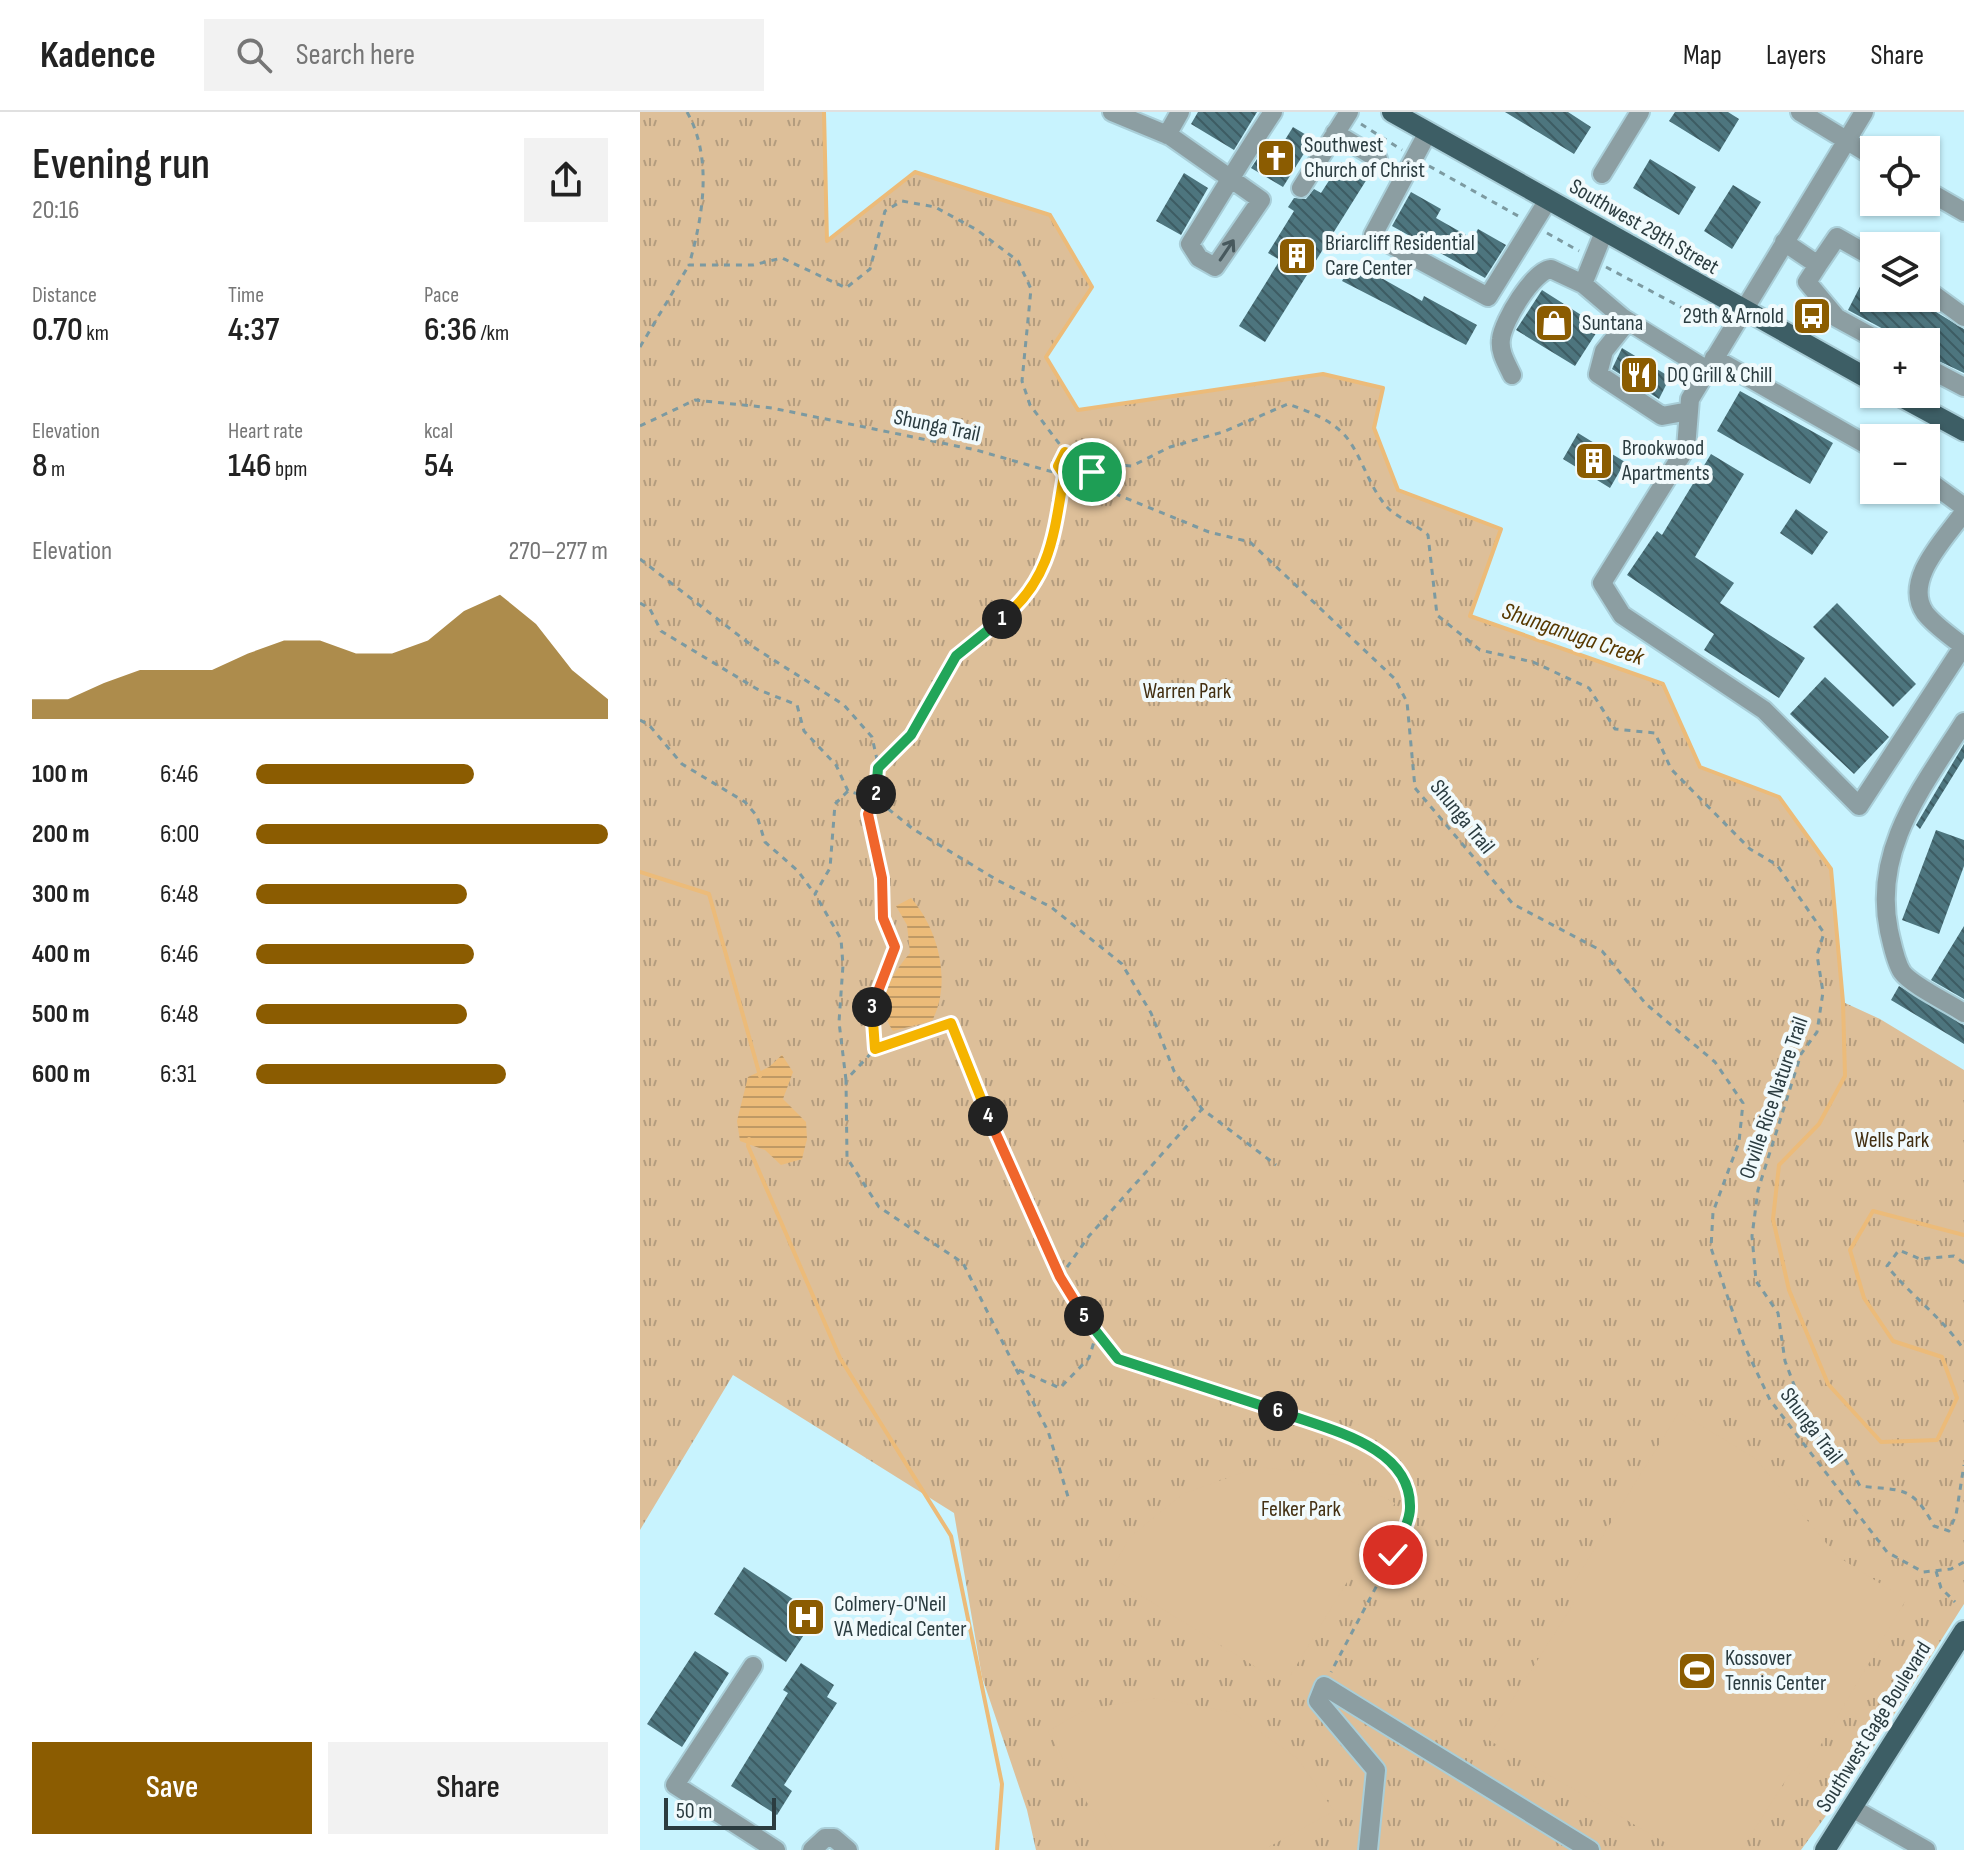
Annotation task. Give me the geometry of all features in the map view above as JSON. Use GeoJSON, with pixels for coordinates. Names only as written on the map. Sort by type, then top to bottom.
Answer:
{"type":"FeatureCollection","features":[{"type":"Feature","properties":{"kind":"main road","name":"Southwest 29th Street"},"geometry":{"type":"LineString","coordinates":[[1392,112],[1860,374]]}},
{"type":"Feature","properties":{"kind":"main road"},"geometry":{"type":"LineString","coordinates":[[1922,408],[1964,431]]}},
{"type":"Feature","properties":{"kind":"main road","name":"Southwest Gage Boulevard"},"geometry":{"type":"LineString","coordinates":[[1825,1850],[1963,1633]]}},
{"type":"Feature","properties":{"kind":"street"},"geometry":{"type":"LineString","coordinates":[[1112,112],[1167,135],[1230,179],[1261,200],[1218,264],[1207,265],[1190,244],[1230,179],[1273,112]]}},
{"type":"Feature","properties":{"kind":"street"},"geometry":{"type":"LineString","coordinates":[[1167,135],[1180,112]]}},
{"type":"Feature","properties":{"kind":"street"},"geometry":{"type":"LineString","coordinates":[[1301,188],[1349,112]]}},
{"type":"Feature","properties":{"kind":"street"},"geometry":{"type":"LineString","coordinates":[[1602,174],[1640,112]]}},
{"type":"Feature","properties":{"kind":"street"},"geometry":{"type":"LineString","coordinates":[[1800,112],[1860,148]]}},
{"type":"Feature","properties":{"kind":"street"},"geometry":{"type":"LineString","coordinates":[[1864,112],[1690,399],[1686,448],[1602,583],[1622,615],[1764,710],[1859,806],[1964,646],[1926,615],[1918,589],[1921,574],[1964,509],[1940,490]]}},
{"type":"Feature","properties":{"kind":"street"},"geometry":{"type":"LineString","coordinates":[[1428,132],[1373,235],[1488,297],[1548,200]]}},
{"type":"Feature","properties":{"kind":"street"},"geometry":{"type":"LineString","coordinates":[[1335,133],[1378,159]]}},
{"type":"Feature","properties":{"kind":"street"},"geometry":{"type":"LineString","coordinates":[[1940,198],[1964,212]]}},
{"type":"Feature","properties":{"kind":"street"},"geometry":{"type":"LineString","coordinates":[[1583,284],[1604,232]]}},
{"type":"Feature","properties":{"kind":"street"},"geometry":{"type":"LineString","coordinates":[[1860,250],[1837,237],[1807,282],[1837,318],[1860,331]]}},
{"type":"Feature","properties":{"kind":"street"},"geometry":{"type":"LineString","coordinates":[[1784,242],[1818,265]]}},
{"type":"Feature","properties":{"kind":"street"},"geometry":{"type":"LineString","coordinates":[[1512,375],[1503,355],[1501,336],[1535,276],[1551,269],[1583,284],[1628,321],[1860,442]]}},
{"type":"Feature","properties":{"kind":"street"},"geometry":{"type":"LineString","coordinates":[[1940,297],[1962,312]]}},
{"type":"Feature","properties":{"kind":"street"},"geometry":{"type":"LineString","coordinates":[[1628,321],[1604,351],[1598,374],[1661,420],[1689,411]]}},
{"type":"Feature","properties":{"kind":"street"},"geometry":{"type":"LineString","coordinates":[[1940,374],[1964,387]]}},
{"type":"Feature","properties":{"kind":"street"},"geometry":{"type":"LineString","coordinates":[[1964,722],[1902,820],[1890,855],[1885,894],[1892,945],[1903,973],[1964,1013]]}},
{"type":"Feature","properties":{"kind":"street"},"geometry":{"type":"LineString","coordinates":[[753,1666],[675,1785],[776,1850]]}},
{"type":"Feature","properties":{"kind":"street"},"geometry":{"type":"LineString","coordinates":[[1368,1850],[1376,1770],[1318,1701],[1324,1686],[1590,1850]]}},
{"type":"Feature","properties":{"kind":"street"},"geometry":{"type":"LineString","coordinates":[[1852,1808],[1926,1850]]}},
{"type":"Feature","properties":{"kind":"street"},"geometry":{"type":"LineString","coordinates":[[812,1850],[825,1838],[834,1838],[848,1850]]}},
{"type":"Feature","properties":{"kind":"path"},"geometry":{"type":"LineString","coordinates":[[640,347],[689,265],[699,229],[704,174],[698,133],[687,112]]}},
{"type":"Feature","properties":{"kind":"path","name":"Orville Rice Nature Trail"},"geometry":{"type":"LineString","coordinates":[[689,265],[753,265],[782,258],[846,288],[870,269],[885,211],[902,201],[935,207],[977,230],[1018,261],[1031,289],[1022,381],[1030,405],[1065,452],[1092,472],[1114,465],[1132,466],[1170,447],[1223,432],[1288,404],[1318,414],[1350,441],[1364,475],[1389,510],[1416,523],[1428,535],[1437,615],[1480,650],[1533,662],[1589,688],[1615,729],[1655,733],[1671,769],[1750,849],[1777,865],[1824,933],[1817,955],[1823,992],[1817,1032],[1801,1054],[1758,1190],[1752,1236],[1756,1281],[1778,1313],[1785,1361],[1802,1406],[1818,1434],[1845,1459],[1860,1486],[1904,1490],[1919,1499],[1934,1526],[1949,1531],[1956,1515],[1964,1465]]}},
{"type":"Feature","properties":{"kind":"path","name":"Shunga Trail"},"geometry":{"type":"LineString","coordinates":[[640,426],[695,400],[772,408],[976,450],[1064,475],[1209,532],[1250,542],[1395,679],[1407,702],[1415,788],[1513,904],[1602,951],[1646,1004],[1715,1062],[1743,1103],[1739,1142],[1713,1212],[1711,1248],[1744,1345],[1770,1400],[1887,1552],[1923,1572],[1936,1571]]}},
{"type":"Feature","properties":{"kind":"path"},"geometry":{"type":"LineString","coordinates":[[878,768],[911,735],[956,656],[1026,597],[1047,562],[1064,475],[1058,466],[1065,452]]}},
{"type":"Feature","properties":{"kind":"path"},"geometry":{"type":"LineString","coordinates":[[640,559],[755,648],[844,705],[872,737],[878,768],[876,799],[868,814],[882,878],[883,918],[895,947],[870,1013],[875,1049]]}},
{"type":"Feature","properties":{"kind":"path"},"geometry":{"type":"LineString","coordinates":[[640,603],[650,609],[661,631],[757,689],[785,697],[797,705],[804,731],[836,765],[848,791],[876,799],[913,829],[997,880],[1051,907],[1122,964],[1151,1013],[1174,1071],[1202,1109],[1276,1165]]}},
{"type":"Feature","properties":{"kind":"path"},"geometry":{"type":"LineString","coordinates":[[640,720],[649,725],[682,764],[745,802],[757,816],[765,842],[798,871],[841,939],[839,1022],[846,1080],[847,1158],[879,1207],[963,1263],[1048,1431],[1069,1500]]}},
{"type":"Feature","properties":{"kind":"path"},"geometry":{"type":"LineString","coordinates":[[815,894],[830,868],[835,804],[848,791]]}},
{"type":"Feature","properties":{"kind":"path"},"geometry":{"type":"LineString","coordinates":[[846,1080],[875,1049],[951,1023],[990,1121],[1060,1277],[1118,1359],[1244,1398],[1374,1448],[1406,1479],[1411,1510],[1393,1555],[1324,1686]]}},
{"type":"Feature","properties":{"kind":"path"},"geometry":{"type":"LineString","coordinates":[[1060,1277],[1089,1236],[1202,1109]]}},
{"type":"Feature","properties":{"kind":"path"},"geometry":{"type":"LineString","coordinates":[[1964,1263],[1954,1256],[1920,1259],[1899,1250],[1887,1266],[1906,1290],[1952,1332],[1964,1350]]}},
{"type":"Feature","properties":{"kind":"path"},"geometry":{"type":"LineString","coordinates":[[1016,1369],[1060,1388],[1089,1358],[1097,1332]]}},
{"type":"Feature","properties":{"kind":"path"},"geometry":{"type":"LineString","coordinates":[[1955,1602],[1941,1588],[1936,1571],[1951,1569],[1964,1562]]}},
{"type":"Feature","properties":{"kind":"green space"},"geometry":{"type":"Polygon","coordinates":[[[640,112],[824,112],[827,241],[915,172],[1050,215],[1092,287],[1046,357],[1078,410],[1323,374],[1383,388],[1374,428],[1398,490],[1501,529],[1470,616],[1663,684],[1700,767],[1779,797],[1831,869],[1843,1002],[1880,1019],[1964,1070],[1964,1604],[1857,1773],[1801,1850],[1036,1850],[1027,1810],[982,1677],[954,1513],[733,1375],[640,1530],[640,112]]]}},
{"type":"Feature","properties":{"kind":"green space","name":"Kossover Tennis Center"},"geometry":{"type":"Polygon","coordinates":[[[1679,1412],[1756,1459],[1837,1556],[1906,1600],[1803,1775],[1793,1769],[1741,1850],[1678,1850],[1487,1739],[1574,1603],[1565,1597],[1679,1412]]]}},
{"type":"Feature","properties":{"kind":"green space","name":"Felker Park"},"geometry":{"type":"Polygon","coordinates":[[[1257,1467],[1338,1475],[1395,1503],[1290,1676],[1275,1679],[1108,1575],[1131,1536],[1183,1494],[1257,1467]]]}},
{"type":"Feature","properties":{"kind":"green space"},"geometry":{"type":"Polygon","coordinates":[[[1154,1698],[1232,1712],[1298,1759],[1334,1811],[1263,1850],[1113,1850],[1048,1731],[1087,1709],[1154,1698]]]}},
{"type":"Feature","properties":{"kind":"shaded area"},"geometry":{"type":"Polygon","coordinates":[[[911,898],[929,925],[935,941],[940,957],[941,990],[932,1021],[893,1031],[885,1010],[887,990],[910,953],[907,925],[896,906],[911,898]]]}},
{"type":"Feature","properties":{"kind":"shaded area"},"geometry":{"type":"Polygon","coordinates":[[[782,1055],[793,1072],[783,1099],[806,1122],[807,1139],[802,1159],[781,1165],[765,1150],[740,1141],[737,1121],[748,1077],[769,1067],[782,1055]]]}},
{"type":"Feature","properties":{"kind":"building"},"geometry":{"type":"Polygon","coordinates":[[[1198,112],[1257,112],[1234,150],[1191,124],[1198,112]]]}},
{"type":"Feature","properties":{"kind":"building"},"geometry":{"type":"Polygon","coordinates":[[[1505,112],[1568,112],[1591,127],[1574,154],[1505,112]]]}},
{"type":"Feature","properties":{"kind":"building"},"geometry":{"type":"Polygon","coordinates":[[[1675,112],[1728,112],[1739,119],[1719,152],[1669,121],[1675,112]]]}},
{"type":"Feature","properties":{"kind":"building","name":"Southwest Church of Christ"},"geometry":{"type":"Polygon","coordinates":[[[1293,127],[1313,139],[1283,187],[1251,168],[1265,147],[1278,151],[1293,127]]]}},
{"type":"Feature","properties":{"kind":"building"},"geometry":{"type":"Polygon","coordinates":[[[1650,159],[1696,187],[1679,215],[1633,188],[1650,159]]]}},
{"type":"Feature","properties":{"kind":"building"},"geometry":{"type":"Polygon","coordinates":[[[1341,162],[1367,179],[1265,342],[1239,326],[1280,260],[1268,253],[1294,211],[1288,207],[1294,198],[1306,199],[1314,189],[1321,193],[1341,162]]]}},
{"type":"Feature","properties":{"kind":"building"},"geometry":{"type":"Polygon","coordinates":[[[1184,173],[1208,188],[1181,235],[1156,221],[1184,173]]]}},
{"type":"Feature","properties":{"kind":"building"},"geometry":{"type":"Polygon","coordinates":[[[1733,185],[1761,202],[1732,249],[1704,231],[1733,185]]]}},
{"type":"Feature","properties":{"kind":"building"},"geometry":{"type":"Polygon","coordinates":[[[1411,192],[1441,209],[1436,218],[1473,239],[1478,229],[1506,245],[1485,278],[1392,226],[1411,192]]]}},
{"type":"Feature","properties":{"kind":"building"},"geometry":{"type":"Polygon","coordinates":[[[1353,262],[1422,301],[1424,296],[1477,325],[1466,345],[1342,281],[1353,262]]]}},
{"type":"Feature","properties":{"kind":"building"},"geometry":{"type":"Polygon","coordinates":[[[1860,287],[1860,312],[1936,312],[1964,329],[1964,373],[1940,362],[1940,328],[1881,328],[1848,310],[1860,287]]]}},
{"type":"Feature","properties":{"kind":"building","name":"Suntana"},"geometry":{"type":"Polygon","coordinates":[[[1542,290],[1600,327],[1575,366],[1516,330],[1542,290]]]}},
{"type":"Feature","properties":{"kind":"building","name":"DQ Grill & Chill"},"geometry":{"type":"Polygon","coordinates":[[[1622,348],[1670,377],[1659,399],[1612,369],[1622,348]]]}},
{"type":"Feature","properties":{"kind":"building"},"geometry":{"type":"Polygon","coordinates":[[[1740,391],[1833,443],[1810,484],[1717,431],[1740,391]]]}},
{"type":"Feature","properties":{"kind":"building","name":"Brookwood Apartments"},"geometry":{"type":"Polygon","coordinates":[[[1578,433],[1625,462],[1610,488],[1563,459],[1578,433]]]}},
{"type":"Feature","properties":{"kind":"building"},"geometry":{"type":"Polygon","coordinates":[[[1711,454],[1744,474],[1695,557],[1734,583],[1720,603],[1805,658],[1779,698],[1704,650],[1714,634],[1627,575],[1657,531],[1662,535],[1711,454]]]}},
{"type":"Feature","properties":{"kind":"building"},"geometry":{"type":"Polygon","coordinates":[[[1796,509],[1828,532],[1812,555],[1780,533],[1796,509]]]}},
{"type":"Feature","properties":{"kind":"building"},"geometry":{"type":"Polygon","coordinates":[[[1837,603],[1916,684],[1893,707],[1813,627],[1837,603]]]}},
{"type":"Feature","properties":{"kind":"building"},"geometry":{"type":"Polygon","coordinates":[[[1825,677],[1889,737],[1854,774],[1790,714],[1825,677]]]}},
{"type":"Feature","properties":{"kind":"building"},"geometry":{"type":"Polygon","coordinates":[[[1964,744],[1964,758],[1920,829],[1916,825],[1964,744]]]}},
{"type":"Feature","properties":{"kind":"building"},"geometry":{"type":"Polygon","coordinates":[[[1936,830],[1964,840],[1964,866],[1939,934],[1902,920],[1936,830]]]}},
{"type":"Feature","properties":{"kind":"building"},"geometry":{"type":"Polygon","coordinates":[[[1964,926],[1964,999],[1931,980],[1964,926]]]}},
{"type":"Feature","properties":{"kind":"building"},"geometry":{"type":"Polygon","coordinates":[[[1899,986],[1964,1025],[1964,1044],[1891,1000],[1899,986]]]}},
{"type":"Feature","properties":{"kind":"building"},"geometry":{"type":"Polygon","coordinates":[[[744,1567],[817,1615],[786,1662],[714,1614],[744,1567]]]}},
{"type":"Feature","properties":{"kind":"building"},"geometry":{"type":"Polygon","coordinates":[[[695,1651],[729,1673],[682,1747],[647,1724],[695,1651]]]}},
{"type":"Feature","properties":{"kind":"building"},"geometry":{"type":"Polygon","coordinates":[[[801,1663],[834,1685],[827,1697],[837,1703],[784,1785],[792,1791],[777,1815],[731,1786],[788,1693],[783,1690],[801,1663]]]}},
{"type":"Feature","properties":{"kind":"waterway","name":"Shunganuga Creek"},"geometry":{"type":"LineString","coordinates":[[824,112],[827,241],[915,172],[1050,215],[1092,287],[1046,357],[1078,410],[1323,374],[1383,388],[1374,428],[1398,490],[1501,529],[1470,616],[1663,684],[1700,767],[1779,797],[1831,869],[1843,1002],[1845,1076],[1819,1124],[1779,1165],[1773,1219],[1789,1290],[1828,1384],[1881,1442],[1937,1440],[1957,1398],[1942,1357],[1893,1341],[1864,1298],[1850,1250],[1873,1211],[1964,1235]]}},
{"type":"Feature","properties":{"kind":"waterway"},"geometry":{"type":"LineString","coordinates":[[640,872],[709,894],[760,1076]]}},
{"type":"Feature","properties":{"kind":"waterway"},"geometry":{"type":"LineString","coordinates":[[749,1139],[748,1146],[840,1358],[951,1536],[1002,1784],[997,1850]]}},
{"type":"Feature","properties":{"kind":"place","name":"Southwest Church of Christ"},"geometry":{"type":"Point","coordinates":[1276,158]}},
{"type":"Feature","properties":{"kind":"place","name":"Briarcliff Residential Care Center"},"geometry":{"type":"Point","coordinates":[1297,256]}},
{"type":"Feature","properties":{"kind":"place","name":"29th & Arnold"},"geometry":{"type":"Point","coordinates":[1812,316]}},
{"type":"Feature","properties":{"kind":"place","name":"Suntana"},"geometry":{"type":"Point","coordinates":[1554,323]}},
{"type":"Feature","properties":{"kind":"place","name":"DQ Grill & Chill"},"geometry":{"type":"Point","coordinates":[1639,375]}},
{"type":"Feature","properties":{"kind":"place","name":"Brookwood Apartments"},"geometry":{"type":"Point","coordinates":[1594,461]}},
{"type":"Feature","properties":{"kind":"place","name":"Colmery-O'Neil VA Medical Center"},"geometry":{"type":"Point","coordinates":[806,1617]}},
{"type":"Feature","properties":{"kind":"place","name":"Kossover Tennis Center"},"geometry":{"type":"Point","coordinates":[1697,1671]}},
{"type":"Feature","properties":{"kind":"route"},"geometry":{"type":"LineString","coordinates":[[1092,472],[1065,452],[1058,466],[1064,475],[1047,562],[1026,597],[956,656],[939,691],[911,735],[878,768],[876,799],[868,814],[882,878],[883,918],[895,947],[870,1013],[875,1049],[951,1023],[984,1107],[1060,1277],[1081,1312],[1118,1359],[1244,1398],[1374,1448],[1406,1479],[1411,1510],[1393,1555]]}},
{"type":"Feature","properties":{"kind":"park label","name":"Warren Park"},"geometry":{"type":"Point","coordinates":[1187,691]}},
{"type":"Feature","properties":{"kind":"park label","name":"Wells Park"},"geometry":{"type":"Point","coordinates":[1892,1140]}}]}
